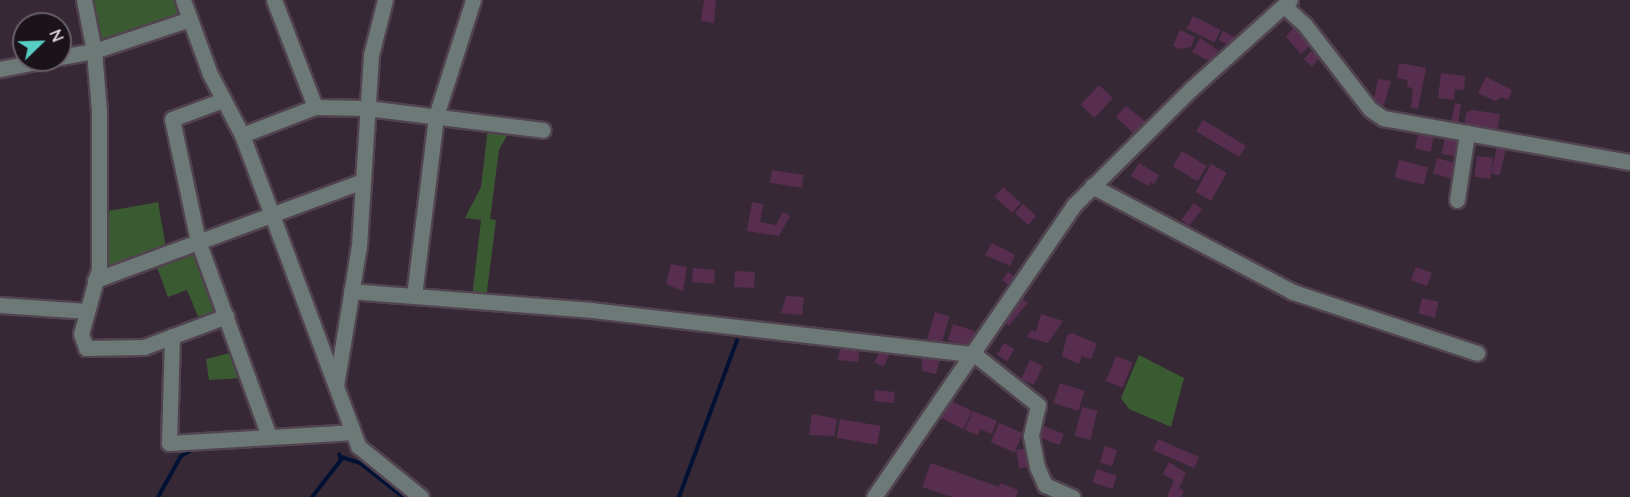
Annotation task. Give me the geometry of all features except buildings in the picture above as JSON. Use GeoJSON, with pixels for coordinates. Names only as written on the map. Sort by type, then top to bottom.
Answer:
{"type":"FeatureCollection","features":[{"type":"Feature","properties":{"kind":"street"},"geometry":{"type":"LineString","coordinates":[[84,0],[94,51],[99,111],[99,269],[81,334],[86,348],[144,347],[226,315]]}},
{"type":"Feature","properties":{"kind":"street"},"geometry":{"type":"LineString","coordinates":[[183,0],[223,100],[243,135],[352,432],[368,458],[421,497]]}},
{"type":"Feature","properties":{"kind":"street"},"geometry":{"type":"LineString","coordinates":[[274,0],[315,108]]}},
{"type":"Feature","properties":{"kind":"street"},"geometry":{"type":"LineString","coordinates":[[336,389],[359,246],[370,55],[385,0]]}},
{"type":"Feature","properties":{"kind":"street"},"geometry":{"type":"LineString","coordinates":[[414,296],[436,116],[473,0]]}},
{"type":"Feature","properties":{"kind":"street"},"geometry":{"type":"LineString","coordinates":[[874,497],[1074,206],[1092,186],[1287,3],[1370,110],[1383,118],[1630,162]]}},
{"type":"Feature","properties":{"kind":"street"},"geometry":{"type":"LineString","coordinates":[[72,55],[94,51],[190,19]]}},
{"type":"Feature","properties":{"kind":"street"},"geometry":{"type":"LineString","coordinates":[[223,100],[172,118],[198,241],[269,436]]}},
{"type":"Feature","properties":{"kind":"street"},"geometry":{"type":"LineString","coordinates":[[243,135],[315,108],[367,108],[543,130]]}},
{"type":"Feature","properties":{"kind":"street"},"geometry":{"type":"LineString","coordinates":[[1456,200],[1467,133]]}},
{"type":"Feature","properties":{"kind":"street"},"geometry":{"type":"LineString","coordinates":[[95,280],[363,181]]}},
{"type":"Feature","properties":{"kind":"street"},"geometry":{"type":"LineString","coordinates":[[1092,186],[1293,292],[1477,353]]}},
{"type":"Feature","properties":{"kind":"street"},"geometry":{"type":"LineString","coordinates":[[351,291],[591,310],[974,354],[1038,405],[1031,436],[1036,467],[1045,485],[1072,497]]}},
{"type":"Feature","properties":{"kind":"street"},"geometry":{"type":"LineString","coordinates":[[0,305],[87,311]]}},
{"type":"Feature","properties":{"kind":"street"},"geometry":{"type":"LineString","coordinates":[[172,336],[169,443],[352,432]]}},
{"type":"Feature","properties":{"kind":"green space"},"geometry":{"type":"Polygon","coordinates":[[[90,0],[177,0],[181,11],[179,17],[104,44],[99,41],[90,0]]]}},
{"type":"Feature","properties":{"kind":"green space"},"geometry":{"type":"Polygon","coordinates":[[[488,127],[510,130],[499,150],[490,219],[496,220],[486,299],[472,298],[481,220],[465,218],[481,187],[488,127]]]}},
{"type":"Feature","properties":{"kind":"green space"},"geometry":{"type":"Polygon","coordinates":[[[158,202],[166,248],[108,269],[103,265],[103,212],[158,202]]]}},
{"type":"Feature","properties":{"kind":"green space"},"geometry":{"type":"Polygon","coordinates":[[[189,249],[195,251],[218,310],[200,321],[187,290],[168,297],[155,262],[189,249]]]}},
{"type":"Feature","properties":{"kind":"green space"},"geometry":{"type":"Polygon","coordinates":[[[234,352],[243,378],[209,380],[206,359],[234,352]]]}},
{"type":"Feature","properties":{"kind":"green space"},"geometry":{"type":"Polygon","coordinates":[[[1139,355],[1184,378],[1171,427],[1129,409],[1121,398],[1139,355]]]}},
{"type":"Feature","properties":{"kind":"waterway"},"geometry":{"type":"LineString","coordinates":[[679,497],[737,340]]}},
{"type":"Feature","properties":{"kind":"waterway"},"geometry":{"type":"LineString","coordinates":[[158,497],[181,456],[193,449]]}},
{"type":"Feature","properties":{"kind":"waterway"},"geometry":{"type":"LineString","coordinates":[[312,497],[341,460],[339,454]]}},
{"type":"Feature","properties":{"kind":"waterway"},"geometry":{"type":"LineString","coordinates":[[341,457],[360,463],[403,497]]}}]}
